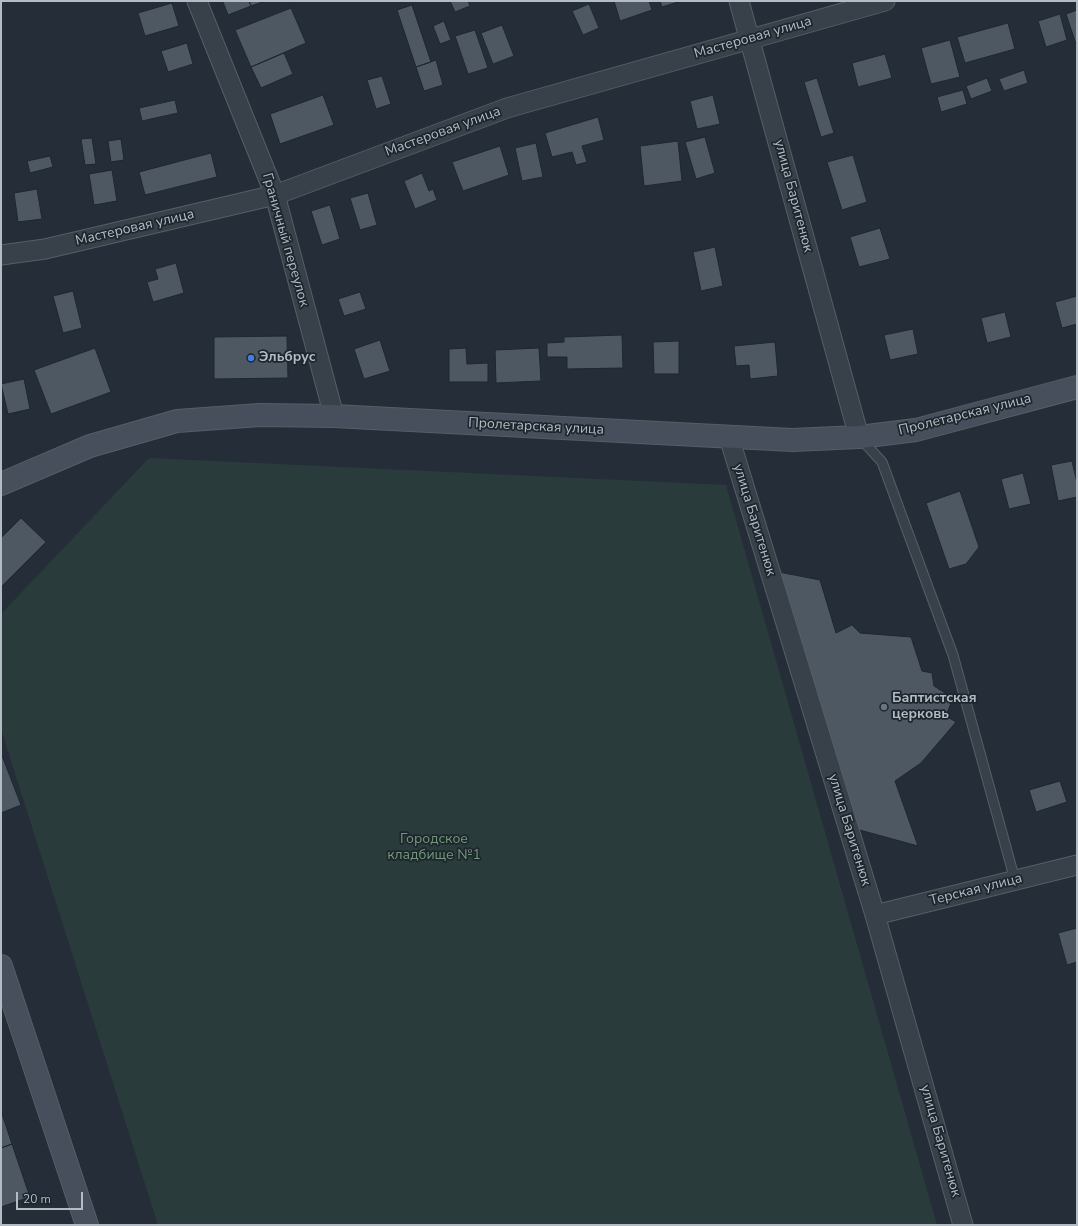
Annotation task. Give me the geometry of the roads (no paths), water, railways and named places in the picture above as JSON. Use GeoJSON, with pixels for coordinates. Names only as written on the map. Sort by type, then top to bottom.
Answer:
{"type":"FeatureCollection","features":[{"type":"Feature","properties":{"kind":"street","name":"Граничный переулок"},"geometry":{"type":"LineString","coordinates":[[197,1],[275,195],[334,416]]}},
{"type":"Feature","properties":{"kind":"street","name":"улица Баритенюк"},"geometry":{"type":"LineString","coordinates":[[739,1],[859,437]]}},
{"type":"Feature","properties":{"kind":"street","name":"Мастеровая улица"},"geometry":{"type":"LineString","coordinates":[[1,255],[45,249],[275,195],[507,108],[885,1]]}},
{"type":"Feature","properties":{"kind":"street","name":"Пролетарская улица"},"geometry":{"type":"LineString","coordinates":[[1,484],[90,446],[177,421],[260,416],[334,416],[792,440],[859,437],[916,430],[1077,387]]}},
{"type":"Feature","properties":{"kind":"street","name":"улица Баритенюк"},"geometry":{"type":"LineString","coordinates":[[729,437],[875,915],[963,1225]]}},
{"type":"Feature","properties":{"kind":"street","name":"Терская улица"},"geometry":{"type":"LineString","coordinates":[[875,915],[1077,865]]}},
{"type":"Feature","properties":{"kind":"street"},"geometry":{"type":"LineString","coordinates":[[1,966],[87,1225]]}},
{"type":"Feature","properties":{"kind":"lane"},"geometry":{"type":"LineString","coordinates":[[859,437],[882,462],[952,655],[1014,880]]}},
{"type":"Feature","properties":{"kind":"place","name":"Эльбрус"},"geometry":{"type":"Point","coordinates":[251,358]}},
{"type":"Feature","properties":{"kind":"place","name":"Баптистская церковь"},"geometry":{"type":"Point","coordinates":[884,707]}},
{"type":"Feature","properties":{"kind":"park label","name":"Городское кладбище №1"},"geometry":{"type":"Point","coordinates":[434,848]}}]}
